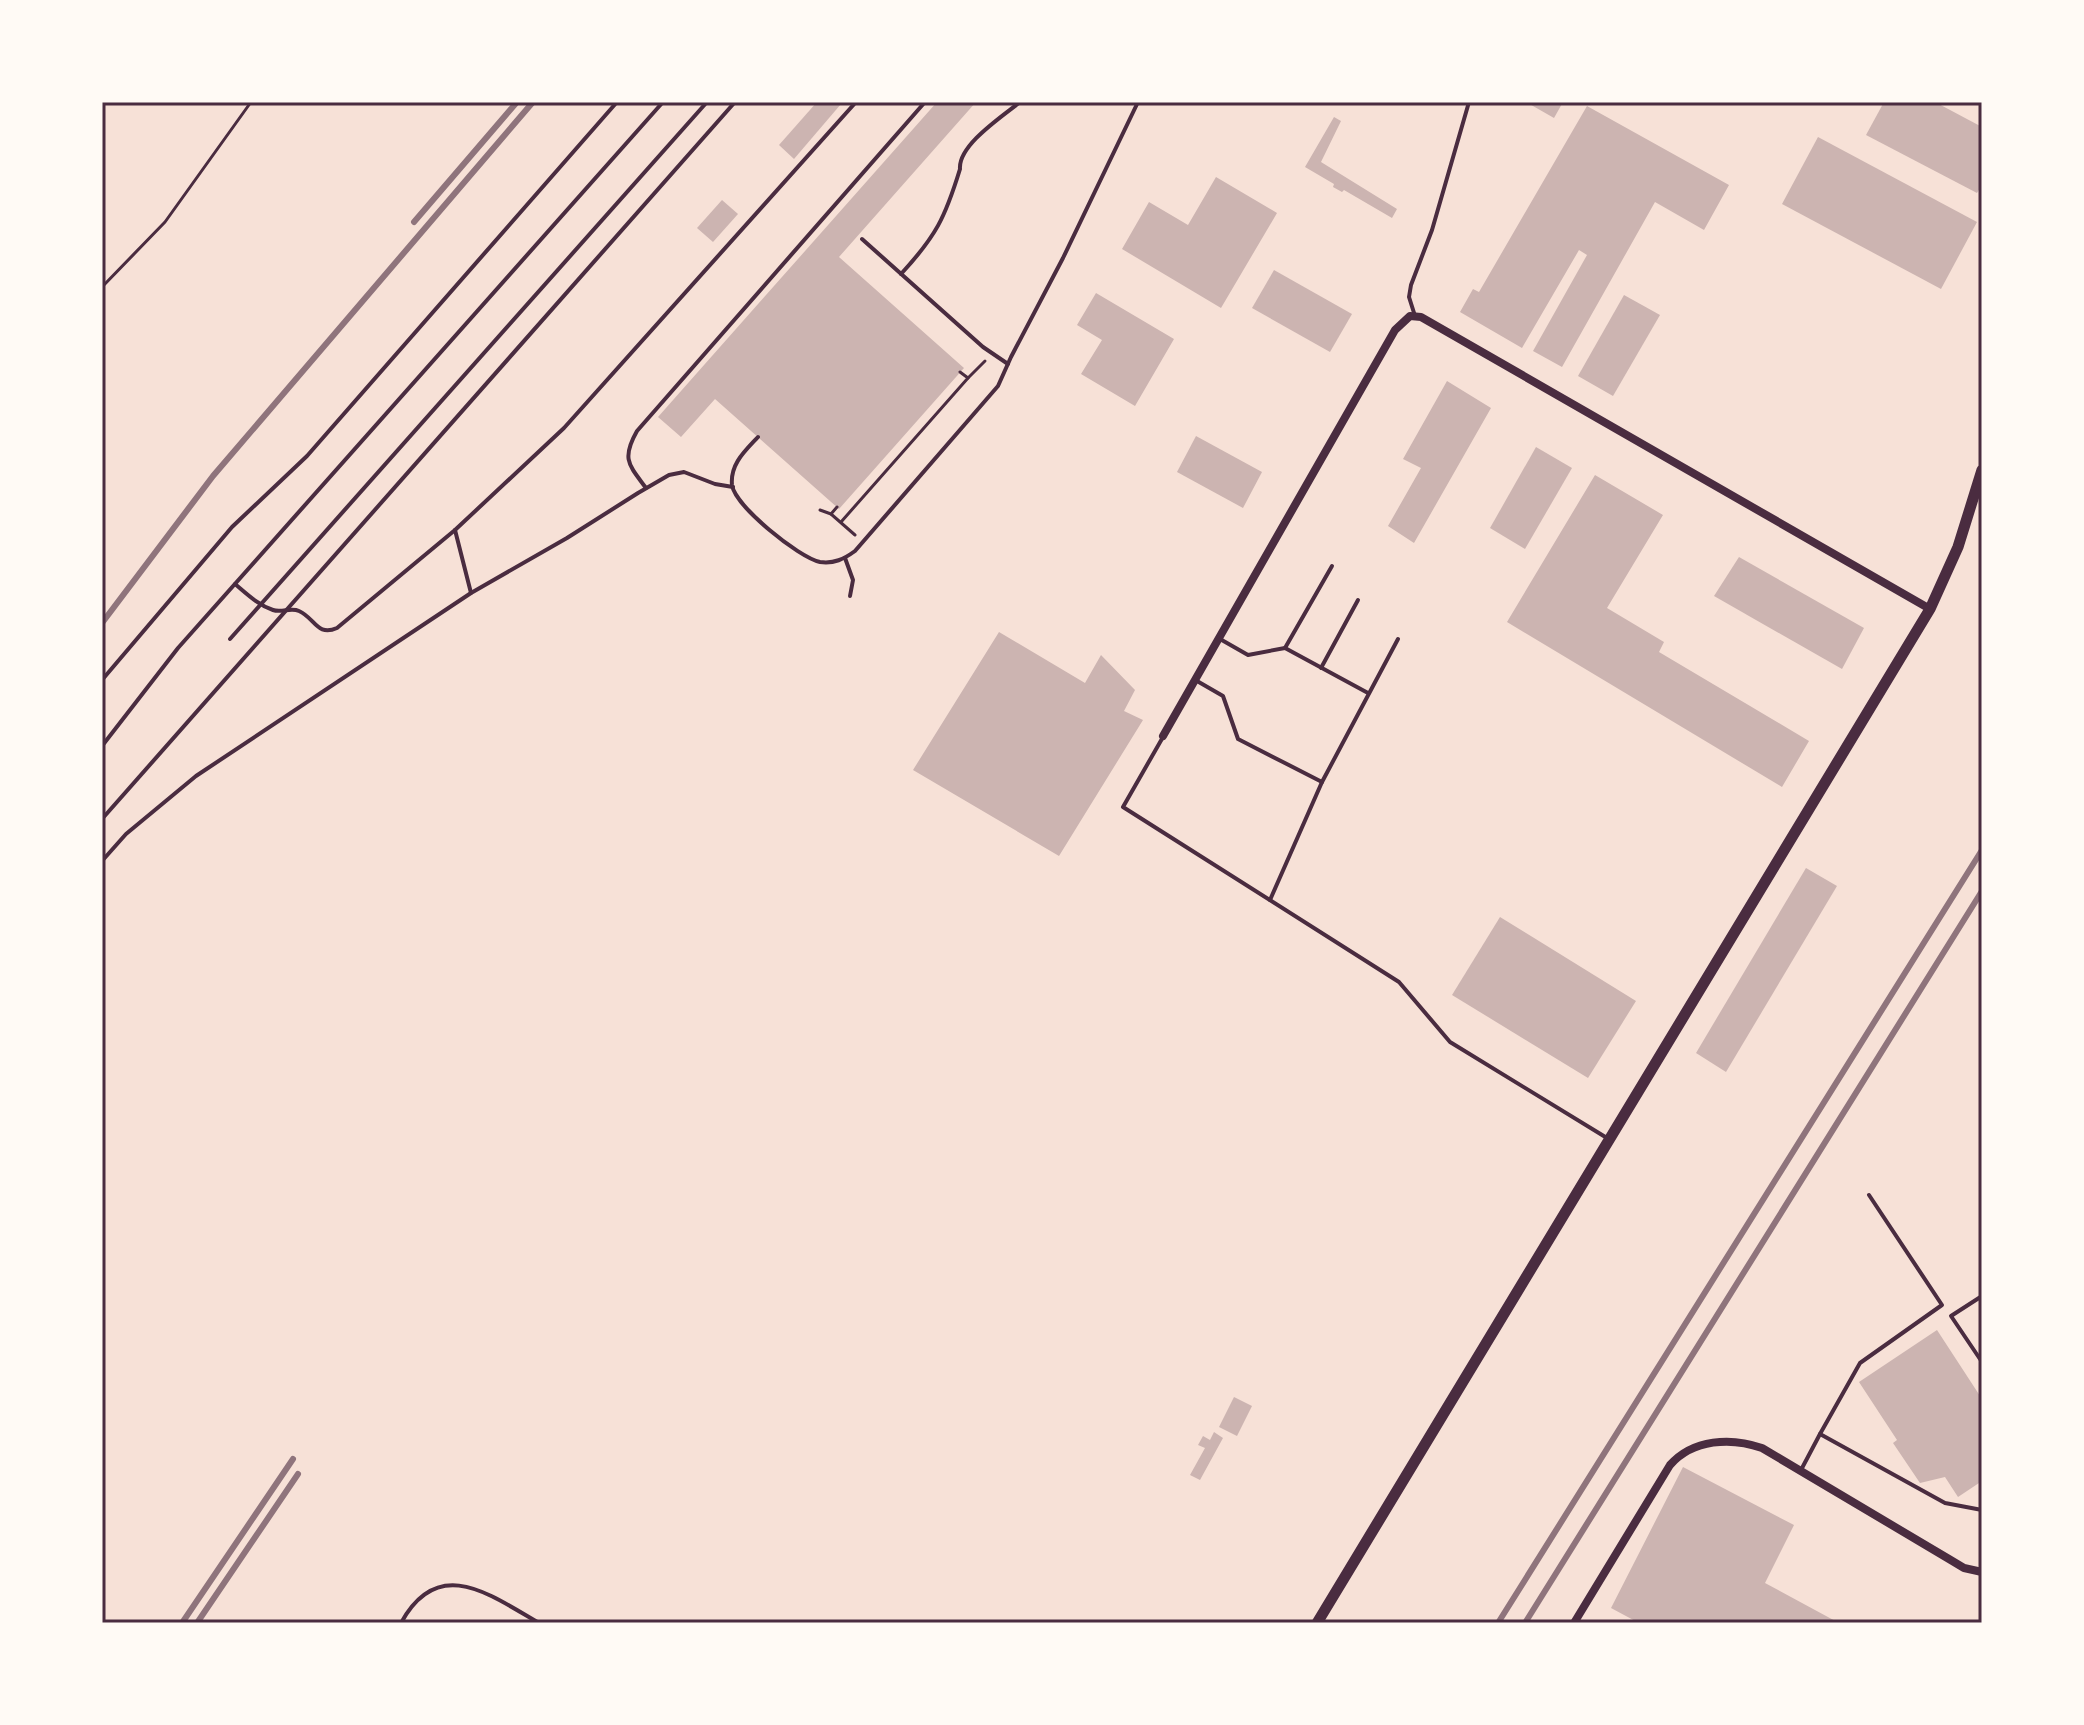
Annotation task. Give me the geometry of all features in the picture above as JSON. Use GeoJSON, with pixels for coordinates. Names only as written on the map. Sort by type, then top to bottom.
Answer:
{"type":"FeatureCollection","features":[{"type":"Feature","properties":{"kind":"street"},"geometry":{"type":"LineString","coordinates":[[1163,736],[1395,330],[1406,318],[1415,316],[1930,609]]}},
{"type":"Feature","properties":{"kind":"street"},"geometry":{"type":"LineString","coordinates":[[1317,1623],[1930,609],[1958,547],[1982,470]]}},
{"type":"Feature","properties":{"kind":"street"},"geometry":{"type":"LineString","coordinates":[[1574,1623],[1665,1472],[1682,1453],[1712,1443],[1744,1442],[1771,1453],[1964,1568],[1982,1572]]}},
{"type":"Feature","properties":{"kind":"lane"},"geometry":{"type":"LineString","coordinates":[[102,680],[232,527],[307,456],[617,102]]}},
{"type":"Feature","properties":{"kind":"lane"},"geometry":{"type":"LineString","coordinates":[[102,746],[151,680],[663,102]]}},
{"type":"Feature","properties":{"kind":"lane"},"geometry":{"type":"LineString","coordinates":[[230,639],[707,102]]}},
{"type":"Feature","properties":{"kind":"lane"},"geometry":{"type":"LineString","coordinates":[[102,819],[735,102]]}},
{"type":"Feature","properties":{"kind":"lane"},"geometry":{"type":"LineString","coordinates":[[235,584],[273,610],[294,609],[321,630],[334,630],[455,530],[574,418],[856,102]]}},
{"type":"Feature","properties":{"kind":"lane"},"geometry":{"type":"LineString","coordinates":[[646,488],[627,459],[637,431],[925,102]]}},
{"type":"Feature","properties":{"kind":"lane"},"geometry":{"type":"LineString","coordinates":[[901,274],[934,237],[966,151],[984,130],[1020,102]]}},
{"type":"Feature","properties":{"kind":"lane"},"geometry":{"type":"LineString","coordinates":[[758,437],[735,465],[733,487],[737,497],[772,531],[806,557],[827,563],[845,558],[861,545],[992,396],[1138,102]]}},
{"type":"Feature","properties":{"kind":"lane"},"geometry":{"type":"LineString","coordinates":[[1415,316],[1409,297],[1411,285],[1432,230],[1469,102]]}},
{"type":"Feature","properties":{"kind":"lane"},"geometry":{"type":"LineString","coordinates":[[862,239],[1008,364]]}},
{"type":"Feature","properties":{"kind":"lane"},"geometry":{"type":"LineString","coordinates":[[102,861],[126,834],[196,776],[471,593],[646,488],[669,475],[684,472],[715,484],[733,487]]}},
{"type":"Feature","properties":{"kind":"lane"},"geometry":{"type":"LineString","coordinates":[[455,530],[471,593]]}},
{"type":"Feature","properties":{"kind":"lane"},"geometry":{"type":"LineString","coordinates":[[845,558],[853,580],[850,596]]}},
{"type":"Feature","properties":{"kind":"lane"},"geometry":{"type":"LineString","coordinates":[[1285,648],[1332,566]]}},
{"type":"Feature","properties":{"kind":"lane"},"geometry":{"type":"LineString","coordinates":[[1321,668],[1358,600]]}},
{"type":"Feature","properties":{"kind":"lane"},"geometry":{"type":"LineString","coordinates":[[1218,638],[1248,655],[1285,648],[1368,693]]}},
{"type":"Feature","properties":{"kind":"lane"},"geometry":{"type":"LineString","coordinates":[[1270,900],[1322,782],[1398,639]]}},
{"type":"Feature","properties":{"kind":"lane"},"geometry":{"type":"LineString","coordinates":[[1194,680],[1223,696],[1238,739],[1322,782]]}},
{"type":"Feature","properties":{"kind":"lane"},"geometry":{"type":"LineString","coordinates":[[1163,736],[1123,807],[1399,982],[1450,1042],[1609,1139]]}},
{"type":"Feature","properties":{"kind":"lane"},"geometry":{"type":"LineString","coordinates":[[1869,1195],[1982,1362]]}},
{"type":"Feature","properties":{"kind":"lane"},"geometry":{"type":"LineString","coordinates":[[1951,1316],[1982,1296]]}},
{"type":"Feature","properties":{"kind":"lane"},"geometry":{"type":"LineString","coordinates":[[1801,1470],[1860,1363],[1942,1305]]}},
{"type":"Feature","properties":{"kind":"lane"},"geometry":{"type":"LineString","coordinates":[[1820,1434],[1945,1503],[1982,1510]]}},
{"type":"Feature","properties":{"kind":"lane"},"geometry":{"type":"LineString","coordinates":[[401,1623],[408,1609],[424,1593],[444,1585],[463,1584],[539,1623]]}},
{"type":"Feature","properties":{"kind":"path"},"geometry":{"type":"LineString","coordinates":[[102,287],[165,222],[251,102]]}},
{"type":"Feature","properties":{"kind":"path"},"geometry":{"type":"LineString","coordinates":[[841,522],[968,378],[993,354]]}},
{"type":"Feature","properties":{"kind":"path"},"geometry":{"type":"LineString","coordinates":[[960,372],[968,378]]}},
{"type":"Feature","properties":{"kind":"path"},"geometry":{"type":"LineString","coordinates":[[889,453],[896,459]]}},
{"type":"Feature","properties":{"kind":"path"},"geometry":{"type":"LineString","coordinates":[[831,514],[837,507]]}},
{"type":"Feature","properties":{"kind":"path"},"geometry":{"type":"LineString","coordinates":[[820,510],[831,514],[854,534]]}},
{"type":"Feature","properties":{"kind":"building"},"geometry":{"type":"Polygon","coordinates":[[[817,102],[841,104],[794,159],[779,145],[817,102]]]}},
{"type":"Feature","properties":{"kind":"building"},"geometry":{"type":"Polygon","coordinates":[[[937,102],[976,102],[839,257],[964,368],[839,509],[715,399],[681,437],[658,417],[937,102]]]}},
{"type":"Feature","properties":{"kind":"building"},"geometry":{"type":"Polygon","coordinates":[[[1526,102],[1563,102],[1554,118],[1526,102]]]}},
{"type":"Feature","properties":{"kind":"building"},"geometry":{"type":"Polygon","coordinates":[[[1884,102],[1935,102],[1982,127],[1982,185],[1977,193],[1866,135],[1884,102]]]}},
{"type":"Feature","properties":{"kind":"building"},"geometry":{"type":"Polygon","coordinates":[[[1587,106],[1729,185],[1704,230],[1655,202],[1562,367],[1533,351],[1587,255],[1579,250],[1522,348],[1460,312],[1473,289],[1479,292],[1587,106]]]}},
{"type":"Feature","properties":{"kind":"building"},"geometry":{"type":"Polygon","coordinates":[[[1334,117],[1341,121],[1321,162],[1397,209],[1392,218],[1344,190],[1342,192],[1333,187],[1334,184],[1305,167],[1334,117]]]}},
{"type":"Feature","properties":{"kind":"building"},"geometry":{"type":"Polygon","coordinates":[[[1818,137],[1977,222],[1941,289],[1782,204],[1818,137]]]}},
{"type":"Feature","properties":{"kind":"building"},"geometry":{"type":"Polygon","coordinates":[[[1216,177],[1277,213],[1221,308],[1122,249],[1149,202],[1188,225],[1216,177]]]}},
{"type":"Feature","properties":{"kind":"building"},"geometry":{"type":"Polygon","coordinates":[[[722,200],[738,214],[713,242],[697,228],[722,200]]]}},
{"type":"Feature","properties":{"kind":"building"},"geometry":{"type":"Polygon","coordinates":[[[1274,270],[1352,314],[1330,352],[1252,308],[1274,270]]]}},
{"type":"Feature","properties":{"kind":"building"},"geometry":{"type":"Polygon","coordinates":[[[1096,293],[1174,339],[1135,406],[1081,374],[1102,340],[1077,325],[1096,293]]]}},
{"type":"Feature","properties":{"kind":"building"},"geometry":{"type":"Polygon","coordinates":[[[1624,295],[1660,315],[1613,396],[1578,376],[1624,295]]]}},
{"type":"Feature","properties":{"kind":"building"},"geometry":{"type":"Polygon","coordinates":[[[1447,381],[1491,408],[1414,543],[1388,526],[1421,468],[1403,459],[1447,381]]]}},
{"type":"Feature","properties":{"kind":"building"},"geometry":{"type":"Polygon","coordinates":[[[1196,436],[1262,472],[1243,508],[1177,472],[1196,436]]]}},
{"type":"Feature","properties":{"kind":"building"},"geometry":{"type":"Polygon","coordinates":[[[1536,447],[1572,468],[1525,549],[1490,528],[1536,447]]]}},
{"type":"Feature","properties":{"kind":"building"},"geometry":{"type":"Polygon","coordinates":[[[1595,475],[1663,515],[1607,608],[1664,642],[1659,652],[1809,741],[1782,787],[1507,622],[1595,475]]]}},
{"type":"Feature","properties":{"kind":"building"},"geometry":{"type":"Polygon","coordinates":[[[1739,557],[1864,628],[1842,669],[1714,596],[1739,557]]]}},
{"type":"Feature","properties":{"kind":"building"},"geometry":{"type":"Polygon","coordinates":[[[999,632],[1085,683],[1101,655],[1135,690],[1124,711],[1143,720],[1059,856],[913,770],[999,632]]]}},
{"type":"Feature","properties":{"kind":"building"},"geometry":{"type":"Polygon","coordinates":[[[1806,868],[1837,886],[1726,1072],[1696,1053],[1806,868]]]}},
{"type":"Feature","properties":{"kind":"building"},"geometry":{"type":"Polygon","coordinates":[[[1500,917],[1636,1001],[1588,1078],[1452,995],[1500,917]]]}},
{"type":"Feature","properties":{"kind":"building"},"geometry":{"type":"Polygon","coordinates":[[[1937,1330],[1982,1399],[1982,1481],[1958,1497],[1945,1477],[1920,1483],[1893,1443],[1897,1440],[1859,1382],[1937,1330]]]}},
{"type":"Feature","properties":{"kind":"building"},"geometry":{"type":"Polygon","coordinates":[[[1234,1397],[1252,1406],[1237,1436],[1219,1427],[1234,1397]]]}},
{"type":"Feature","properties":{"kind":"building"},"geometry":{"type":"Polygon","coordinates":[[[1214,1432],[1223,1438],[1200,1480],[1190,1475],[1205,1448],[1198,1445],[1203,1436],[1210,1440],[1214,1432]]]}},
{"type":"Feature","properties":{"kind":"building"},"geometry":{"type":"Polygon","coordinates":[[[1683,1467],[1794,1525],[1765,1583],[1839,1623],[1639,1623],[1611,1608],[1683,1467]]]}},
{"type":"Feature","properties":{"kind":"railway"},"geometry":{"type":"LineString","coordinates":[[414,222],[517,102]]}},
{"type":"Feature","properties":{"kind":"railway"},"geometry":{"type":"LineString","coordinates":[[102,623],[213,476],[533,102]]}},
{"type":"Feature","properties":{"kind":"railway"},"geometry":{"type":"LineString","coordinates":[[1498,1623],[1982,850]]}},
{"type":"Feature","properties":{"kind":"railway"},"geometry":{"type":"LineString","coordinates":[[1525,1623],[1982,891]]}},
{"type":"Feature","properties":{"kind":"railway"},"geometry":{"type":"LineString","coordinates":[[182,1623],[293,1459]]}},
{"type":"Feature","properties":{"kind":"railway"},"geometry":{"type":"LineString","coordinates":[[197,1623],[298,1474]]}}]}
